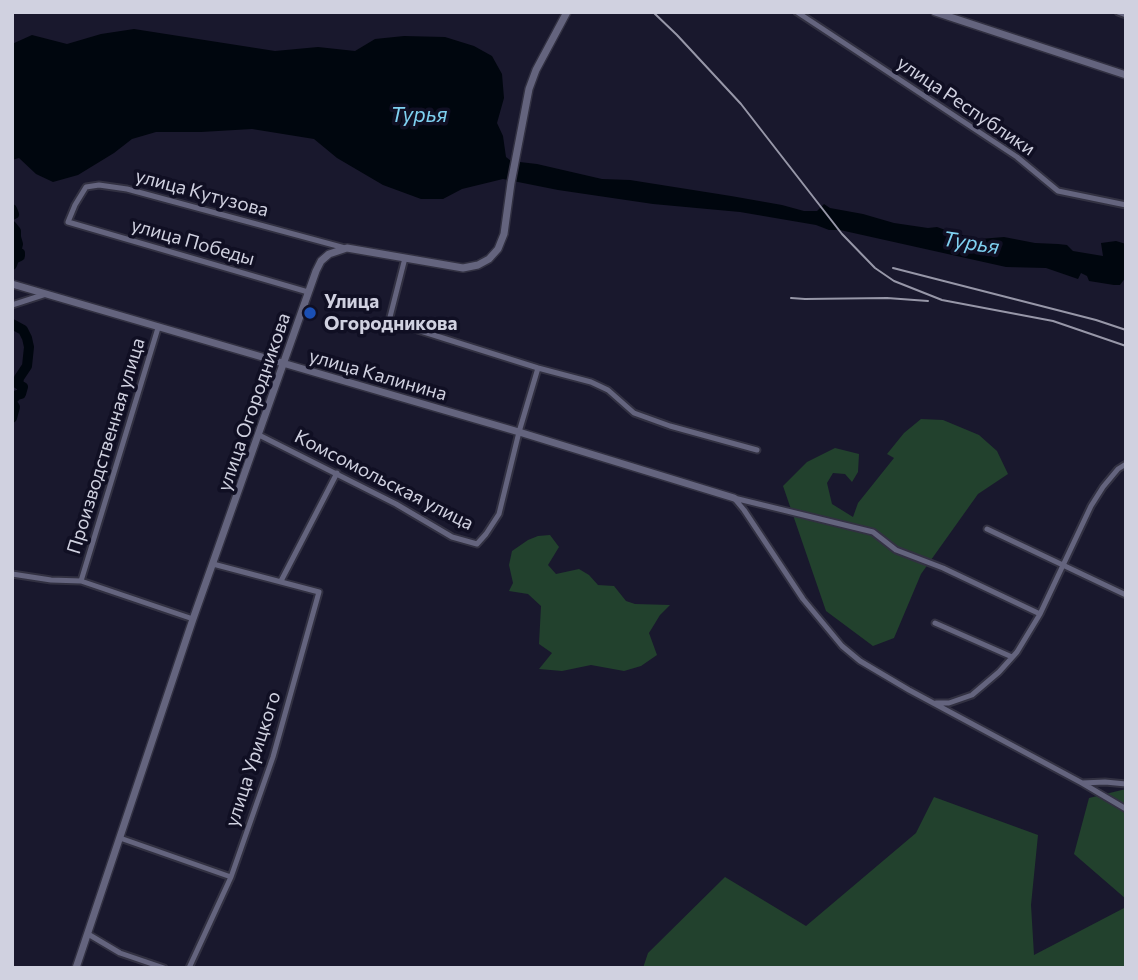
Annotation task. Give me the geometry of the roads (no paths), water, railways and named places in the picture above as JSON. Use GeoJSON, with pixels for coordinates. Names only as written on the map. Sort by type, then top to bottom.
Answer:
{"type":"FeatureCollection","features":[{"type":"Feature","properties":{"kind":"street"},"geometry":{"type":"LineString","coordinates":[[347,248],[463,268],[489,259],[498,248],[503,234],[528,89],[567,12]]}},
{"type":"Feature","properties":{"kind":"street","name":"улица Республики"},"geometry":{"type":"LineString","coordinates":[[797,12],[1009,151],[1058,191],[1126,205]]}},
{"type":"Feature","properties":{"kind":"street"},"geometry":{"type":"LineString","coordinates":[[935,12],[1126,75]]}},
{"type":"Feature","properties":{"kind":"street"},"geometry":{"type":"LineString","coordinates":[[1118,12],[1126,15]]}},
{"type":"Feature","properties":{"kind":"street","name":"улица Кутузова"},"geometry":{"type":"LineString","coordinates":[[68,222],[86,187],[99,185],[127,189],[347,248]]}},
{"type":"Feature","properties":{"kind":"street","name":"улица Победы"},"geometry":{"type":"LineString","coordinates":[[68,222],[308,292]]}},
{"type":"Feature","properties":{"kind":"street","name":"улица Огородникова"},"geometry":{"type":"LineString","coordinates":[[76,968],[193,618],[308,292],[321,261],[329,254],[347,248]]}},
{"type":"Feature","properties":{"kind":"street"},"geometry":{"type":"LineString","coordinates":[[405,258],[389,321],[591,382],[608,390],[634,414],[757,450]]}},
{"type":"Feature","properties":{"kind":"street","name":"улица Калинина"},"geometry":{"type":"LineString","coordinates":[[12,284],[519,432],[734,498]]}},
{"type":"Feature","properties":{"kind":"street"},"geometry":{"type":"LineString","coordinates":[[12,305],[46,293]]}},
{"type":"Feature","properties":{"kind":"street","name":"Производственная улица"},"geometry":{"type":"LineString","coordinates":[[158,328],[81,581],[193,618]]}},
{"type":"Feature","properties":{"kind":"street","name":"Комсомольская улица"},"geometry":{"type":"LineString","coordinates":[[259,435],[396,504],[452,537],[477,544],[499,514],[538,368]]}},
{"type":"Feature","properties":{"kind":"street"},"geometry":{"type":"LineString","coordinates":[[934,703],[949,703],[972,695],[1017,652],[1040,614],[1091,506],[1118,469],[1126,464]]}},
{"type":"Feature","properties":{"kind":"street"},"geometry":{"type":"LineString","coordinates":[[281,581],[337,473]]}},
{"type":"Feature","properties":{"kind":"street"},"geometry":{"type":"LineString","coordinates":[[734,498],[873,532],[895,550],[943,568],[1040,614]]}},
{"type":"Feature","properties":{"kind":"street"},"geometry":{"type":"LineString","coordinates":[[734,498],[803,599],[842,646],[860,661],[1126,809]]}},
{"type":"Feature","properties":{"kind":"street"},"geometry":{"type":"LineString","coordinates":[[987,529],[1126,595]]}},
{"type":"Feature","properties":{"kind":"street","name":"улица Урицкого"},"geometry":{"type":"LineString","coordinates":[[190,968],[232,877],[273,757],[319,592],[213,564]]}},
{"type":"Feature","properties":{"kind":"street"},"geometry":{"type":"LineString","coordinates":[[12,574],[81,581]]}},
{"type":"Feature","properties":{"kind":"street"},"geometry":{"type":"LineString","coordinates":[[935,623],[1012,657]]}},
{"type":"Feature","properties":{"kind":"street"},"geometry":{"type":"LineString","coordinates":[[1082,783],[1126,784]]}},
{"type":"Feature","properties":{"kind":"street"},"geometry":{"type":"LineString","coordinates":[[120,838],[232,877]]}},
{"type":"Feature","properties":{"kind":"street"},"geometry":{"type":"LineString","coordinates":[[88,934],[120,953],[164,968]]}},
{"type":"Feature","properties":{"kind":"water","name":"Турья"},"geometry":{"type":"Polygon","coordinates":[[[134,29],[275,51],[318,47],[355,51],[375,39],[404,36],[445,37],[474,46],[492,56],[502,74],[504,98],[497,123],[503,136],[506,157],[511,161],[537,164],[602,179],[630,180],[731,196],[804,211],[817,211],[824,204],[830,208],[894,223],[937,227],[980,239],[1004,237],[1067,245],[1073,251],[1103,256],[1101,243],[1116,241],[1126,244],[1126,277],[1120,285],[1114,285],[1089,281],[1087,276],[1081,273],[1078,279],[1046,268],[1006,267],[816,225],[740,212],[653,204],[503,179],[462,189],[443,199],[421,199],[383,185],[337,158],[314,139],[252,129],[156,132],[132,139],[78,175],[53,182],[36,174],[19,158],[12,160],[12,44],[32,35],[67,44],[101,34],[134,29]]]}},
{"type":"Feature","properties":{"kind":"waterway"},"geometry":{"type":"LineString","coordinates":[[12,209],[12,215]]}},
{"type":"Feature","properties":{"kind":"waterway"},"geometry":{"type":"LineString","coordinates":[[12,226],[16,231],[16,252],[20,253],[12,265]]}},
{"type":"Feature","properties":{"kind":"waterway"},"geometry":{"type":"LineString","coordinates":[[12,324],[23,330],[29,347],[27,366],[19,378],[18,384],[23,387],[21,394],[12,400]]}},
{"type":"Feature","properties":{"kind":"waterway"},"geometry":{"type":"LineString","coordinates":[[12,403],[15,407],[12,418]]}},
{"type":"Feature","properties":{"kind":"railway"},"geometry":{"type":"LineString","coordinates":[[653,12],[741,104],[842,234],[875,268],[894,281],[942,300],[1053,321],[1126,346]]}},
{"type":"Feature","properties":{"kind":"railway"},"geometry":{"type":"LineString","coordinates":[[893,268],[1126,330]]}},
{"type":"Feature","properties":{"kind":"railway"},"geometry":{"type":"LineString","coordinates":[[791,298],[887,298],[928,301]]}},
{"type":"Feature","properties":{"kind":"place","name":"Улица Огородникова"},"geometry":{"type":"Point","coordinates":[310,313]}}]}
